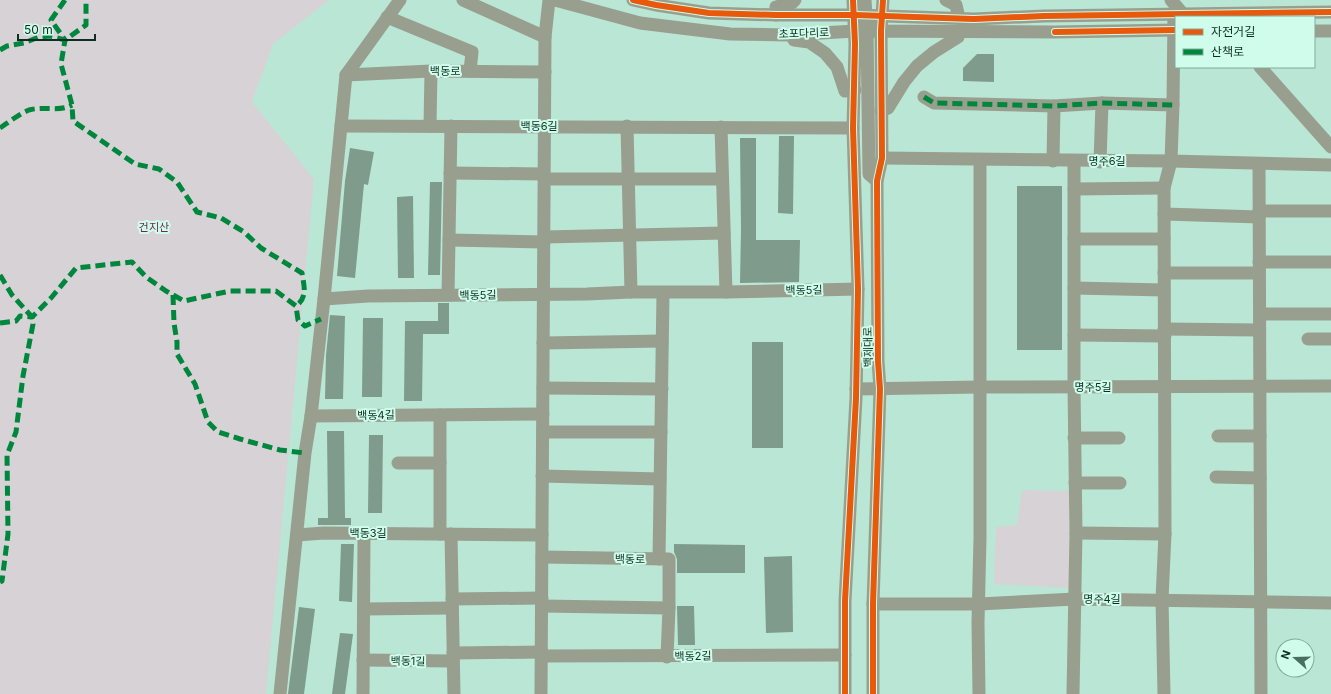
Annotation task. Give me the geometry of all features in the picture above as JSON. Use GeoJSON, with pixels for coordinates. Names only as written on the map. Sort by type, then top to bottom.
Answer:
{"type":"FeatureCollection","features":[{"type":"Feature","properties":{"kind":"street"},"geometry":{"type":"LineString","coordinates":[[280,694],[305,453],[311,416],[324,299],[346,75],[400,0]]}},
{"type":"Feature","properties":{"kind":"street"},"geometry":{"type":"LineString","coordinates":[[463,0],[545,37]]}},
{"type":"Feature","properties":{"kind":"street"},"geometry":{"type":"LineString","coordinates":[[541,694],[544,72],[545,37],[549,0]]}},
{"type":"Feature","properties":{"kind":"street","name":"초포다리로"},"geometry":{"type":"LineString","coordinates":[[555,0],[640,22],[730,34],[788,34],[861,31],[1055,32],[1175,30]]}},
{"type":"Feature","properties":{"kind":"street"},"geometry":{"type":"LineString","coordinates":[[633,0],[656,3],[709,14],[860,15],[959,18],[1331,12]]}},
{"type":"Feature","properties":{"kind":"street"},"geometry":{"type":"LineString","coordinates":[[776,15],[776,7],[792,3],[795,0]]}},
{"type":"Feature","properties":{"kind":"street","name":"백제대로"},"geometry":{"type":"LineString","coordinates":[[845,694],[845,601],[856,389],[858,289],[853,128],[861,31],[860,15],[853,0]]}},
{"type":"Feature","properties":{"kind":"street"},"geometry":{"type":"LineString","coordinates":[[860,15],[865,0]]}},
{"type":"Feature","properties":{"kind":"street","name":"백제대로"},"geometry":{"type":"LineString","coordinates":[[873,694],[873,604],[880,389],[878,361],[877,181],[882,158],[881,31],[883,0]]}},
{"type":"Feature","properties":{"kind":"street"},"geometry":{"type":"LineString","coordinates":[[946,0],[956,5],[959,18]]}},
{"type":"Feature","properties":{"kind":"street"},"geometry":{"type":"LineString","coordinates":[[1171,0],[1179,14]]}},
{"type":"Feature","properties":{"kind":"street"},"geometry":{"type":"LineString","coordinates":[[860,15],[881,31]]}},
{"type":"Feature","properties":{"kind":"street"},"geometry":{"type":"LineString","coordinates":[[387,17],[472,52],[470,71]]}},
{"type":"Feature","properties":{"kind":"street"},"geometry":{"type":"LineString","coordinates":[[1164,694],[1162,599],[1165,534],[1164,188],[1171,162],[1174,105],[1175,30]]}},
{"type":"Feature","properties":{"kind":"street"},"geometry":{"type":"LineString","coordinates":[[861,31],[869,174],[877,181]]}},
{"type":"Feature","properties":{"kind":"street"},"geometry":{"type":"LineString","coordinates":[[882,111],[888,108],[904,82],[917,66],[934,52],[958,37],[958,31]]}},
{"type":"Feature","properties":{"kind":"street"},"geometry":{"type":"LineString","coordinates":[[1315,31],[1331,31]]}},
{"type":"Feature","properties":{"kind":"street"},"geometry":{"type":"LineString","coordinates":[[788,34],[789,39],[809,42],[825,53],[837,67],[845,91],[855,90]]}},
{"type":"Feature","properties":{"kind":"street"},"geometry":{"type":"LineString","coordinates":[[1261,68],[1331,147]]}},
{"type":"Feature","properties":{"kind":"street"},"geometry":{"type":"LineString","coordinates":[[430,126],[431,71]]}},
{"type":"Feature","properties":{"kind":"street","name":"백동로"},"geometry":{"type":"LineString","coordinates":[[346,75],[431,71],[544,72]]}},
{"type":"Feature","properties":{"kind":"street"},"geometry":{"type":"LineString","coordinates":[[924,97],[934,103],[1054,106],[1102,103],[1174,105]]}},
{"type":"Feature","properties":{"kind":"street"},"geometry":{"type":"LineString","coordinates":[[1100,162],[1102,103]]}},
{"type":"Feature","properties":{"kind":"street"},"geometry":{"type":"LineString","coordinates":[[1053,161],[1054,106]]}},
{"type":"Feature","properties":{"kind":"street","name":"백동6길"},"geometry":{"type":"LineString","coordinates":[[341,126],[853,128]]}},
{"type":"Feature","properties":{"kind":"street"},"geometry":{"type":"LineString","coordinates":[[448,295],[451,126]]}},
{"type":"Feature","properties":{"kind":"street"},"geometry":{"type":"LineString","coordinates":[[627,126],[631,292]]}},
{"type":"Feature","properties":{"kind":"street"},"geometry":{"type":"LineString","coordinates":[[721,127],[726,292]]}},
{"type":"Feature","properties":{"kind":"street","name":"명주6길"},"geometry":{"type":"LineString","coordinates":[[882,158],[1331,166]]}},
{"type":"Feature","properties":{"kind":"street"},"geometry":{"type":"LineString","coordinates":[[980,160],[980,694]]}},
{"type":"Feature","properties":{"kind":"street"},"geometry":{"type":"LineString","coordinates":[[1073,694],[1076,534],[1074,438],[1074,161]]}},
{"type":"Feature","properties":{"kind":"street"},"geometry":{"type":"LineString","coordinates":[[1259,164],[1261,694]]}},
{"type":"Feature","properties":{"kind":"street"},"geometry":{"type":"LineString","coordinates":[[450,172],[629,179],[722,179]]}},
{"type":"Feature","properties":{"kind":"street"},"geometry":{"type":"LineString","coordinates":[[1074,189],[1164,188]]}},
{"type":"Feature","properties":{"kind":"street"},"geometry":{"type":"LineString","coordinates":[[1164,214],[1331,212]]}},
{"type":"Feature","properties":{"kind":"street"},"geometry":{"type":"LineString","coordinates":[[449,240],[544,240],[630,235],[724,233]]}},
{"type":"Feature","properties":{"kind":"street"},"geometry":{"type":"LineString","coordinates":[[1074,239],[1164,240]]}},
{"type":"Feature","properties":{"kind":"street"},"geometry":{"type":"LineString","coordinates":[[1164,273],[1259,268],[1331,262]]}},
{"type":"Feature","properties":{"kind":"street"},"geometry":{"type":"LineString","coordinates":[[1074,288],[1164,290]]}},
{"type":"Feature","properties":{"kind":"street","name":"백동5길"},"geometry":{"type":"LineString","coordinates":[[324,299],[368,296],[631,292],[663,293],[858,289]]}},
{"type":"Feature","properties":{"kind":"street"},"geometry":{"type":"LineString","coordinates":[[659,559],[663,293]]}},
{"type":"Feature","properties":{"kind":"street"},"geometry":{"type":"LineString","coordinates":[[1260,314],[1331,314]]}},
{"type":"Feature","properties":{"kind":"street"},"geometry":{"type":"LineString","coordinates":[[1074,335],[1260,330]]}},
{"type":"Feature","properties":{"kind":"street"},"geometry":{"type":"LineString","coordinates":[[1308,339],[1331,339]]}},
{"type":"Feature","properties":{"kind":"street"},"geometry":{"type":"LineString","coordinates":[[543,343],[662,342]]}},
{"type":"Feature","properties":{"kind":"street","name":"명주5길"},"geometry":{"type":"LineString","coordinates":[[856,389],[980,387],[1331,386]]}},
{"type":"Feature","properties":{"kind":"street"},"geometry":{"type":"LineString","coordinates":[[543,388],[662,389]]}},
{"type":"Feature","properties":{"kind":"street","name":"백동4길"},"geometry":{"type":"LineString","coordinates":[[311,416],[543,414]]}},
{"type":"Feature","properties":{"kind":"street"},"geometry":{"type":"LineString","coordinates":[[440,415],[440,463],[452,604],[454,694]]}},
{"type":"Feature","properties":{"kind":"street"},"geometry":{"type":"LineString","coordinates":[[543,432],[661,432]]}},
{"type":"Feature","properties":{"kind":"street"},"geometry":{"type":"LineString","coordinates":[[1218,436],[1260,436]]}},
{"type":"Feature","properties":{"kind":"street"},"geometry":{"type":"LineString","coordinates":[[1074,438],[1119,438]]}},
{"type":"Feature","properties":{"kind":"street"},"geometry":{"type":"LineString","coordinates":[[398,463],[440,463]]}},
{"type":"Feature","properties":{"kind":"street"},"geometry":{"type":"LineString","coordinates":[[542,476],[660,479]]}},
{"type":"Feature","properties":{"kind":"street"},"geometry":{"type":"LineString","coordinates":[[1216,477],[1260,478]]}},
{"type":"Feature","properties":{"kind":"street"},"geometry":{"type":"LineString","coordinates":[[1075,483],[1120,483]]}},
{"type":"Feature","properties":{"kind":"street"},"geometry":{"type":"LineString","coordinates":[[363,694],[364,533]]}},
{"type":"Feature","properties":{"kind":"street","name":"백동3길"},"geometry":{"type":"LineString","coordinates":[[297,534],[542,534]]}},
{"type":"Feature","properties":{"kind":"street"},"geometry":{"type":"LineString","coordinates":[[1076,534],[1165,534]]}},
{"type":"Feature","properties":{"kind":"street","name":"백동로"},"geometry":{"type":"LineString","coordinates":[[542,557],[669,559],[667,657]]}},
{"type":"Feature","properties":{"kind":"street","name":"명주4길"},"geometry":{"type":"LineString","coordinates":[[873,604],[979,604],[1075,599],[1331,602]]}},
{"type":"Feature","properties":{"kind":"street"},"geometry":{"type":"LineString","coordinates":[[364,609],[452,604],[542,602],[669,608]]}},
{"type":"Feature","properties":{"kind":"street"},"geometry":{"type":"LineString","coordinates":[[453,657],[542,654]]}},
{"type":"Feature","properties":{"kind":"street","name":"백동2길"},"geometry":{"type":"LineString","coordinates":[[542,654],[667,657],[845,655]]}},
{"type":"Feature","properties":{"kind":"street","name":"백동1길"},"geometry":{"type":"LineString","coordinates":[[364,660],[453,657]]}},
{"type":"Feature","properties":{"kind":"green space","name":"건지산"},"geometry":{"type":"Polygon","coordinates":[[[0,0],[329,0],[273,44],[252,102],[314,179],[266,694],[0,694],[0,0]]]}},
{"type":"Feature","properties":{"kind":"green space"},"geometry":{"type":"Polygon","coordinates":[[[1022,490],[1069,491],[1070,588],[994,584],[996,527],[1017,525],[1022,490]]]}},
{"type":"Feature","properties":{"kind":"building"},"geometry":{"type":"Polygon","coordinates":[[[977,54],[994,54],[994,82],[963,81],[963,68],[977,54]]]}},
{"type":"Feature","properties":{"kind":"building"},"geometry":{"type":"Polygon","coordinates":[[[779,136],[794,136],[793,214],[778,213],[779,136]]]}},
{"type":"Feature","properties":{"kind":"building"},"geometry":{"type":"Polygon","coordinates":[[[740,138],[756,138],[756,240],[800,240],[799,282],[740,283],[740,138]]]}},
{"type":"Feature","properties":{"kind":"building"},"geometry":{"type":"Polygon","coordinates":[[[350,148],[374,152],[368,185],[364,184],[355,278],[337,276],[345,181],[350,148]]]}},
{"type":"Feature","properties":{"kind":"building"},"geometry":{"type":"Polygon","coordinates":[[[430,182],[442,182],[440,275],[428,275],[430,182]]]}},
{"type":"Feature","properties":{"kind":"building"},"geometry":{"type":"Polygon","coordinates":[[[1017,186],[1062,186],[1062,350],[1017,350],[1017,186]]]}},
{"type":"Feature","properties":{"kind":"building"},"geometry":{"type":"Polygon","coordinates":[[[413,196],[414,278],[398,278],[397,197],[413,196]]]}},
{"type":"Feature","properties":{"kind":"building"},"geometry":{"type":"Polygon","coordinates":[[[438,303],[449,303],[449,334],[423,334],[422,401],[404,401],[405,321],[438,321],[438,303]]]}},
{"type":"Feature","properties":{"kind":"building"},"geometry":{"type":"Polygon","coordinates":[[[330,315],[345,316],[343,399],[325,399],[326,355],[330,315]]]}},
{"type":"Feature","properties":{"kind":"building"},"geometry":{"type":"Polygon","coordinates":[[[363,318],[383,318],[382,397],[362,397],[363,318]]]}},
{"type":"Feature","properties":{"kind":"building"},"geometry":{"type":"Polygon","coordinates":[[[752,342],[783,342],[783,448],[752,448],[752,342]]]}},
{"type":"Feature","properties":{"kind":"building"},"geometry":{"type":"Polygon","coordinates":[[[327,431],[344,431],[345,518],[351,518],[351,525],[318,525],[318,518],[328,518],[327,431]]]}},
{"type":"Feature","properties":{"kind":"building"},"geometry":{"type":"Polygon","coordinates":[[[369,435],[383,435],[382,513],[368,513],[369,435]]]}},
{"type":"Feature","properties":{"kind":"building"},"geometry":{"type":"Polygon","coordinates":[[[341,544],[354,544],[352,602],[339,601],[341,544]]]}},
{"type":"Feature","properties":{"kind":"building"},"geometry":{"type":"Polygon","coordinates":[[[674,544],[745,545],[745,573],[677,573],[677,559],[674,552],[674,544]]]}},
{"type":"Feature","properties":{"kind":"building"},"geometry":{"type":"Polygon","coordinates":[[[792,556],[793,632],[766,633],[764,557],[792,556]]]}},
{"type":"Feature","properties":{"kind":"building"},"geometry":{"type":"Polygon","coordinates":[[[677,606],[694,606],[695,645],[678,645],[677,606]]]}},
{"type":"Feature","properties":{"kind":"building"},"geometry":{"type":"Polygon","coordinates":[[[299,607],[315,609],[304,694],[288,694],[299,607]]]}},
{"type":"Feature","properties":{"kind":"building"},"geometry":{"type":"Polygon","coordinates":[[[340,633],[353,634],[345,694],[332,694],[340,633]]]}},
{"type":"Feature","properties":{"kind":"marked path"},"geometry":{"type":"LineString","coordinates":[[65,0],[51,20],[65,40],[61,64],[72,105],[73,121],[135,164],[159,169],[177,182],[197,212],[221,218],[244,232],[261,248],[302,273],[304,295],[300,303],[296,306]]}},
{"type":"Feature","properties":{"kind":"marked path"},"geometry":{"type":"LineString","coordinates":[[0,50],[7,46],[24,43],[39,37],[50,36],[65,40],[86,25],[86,2],[84,0]]}},
{"type":"Feature","properties":{"kind":"marked path"},"geometry":{"type":"LineString","coordinates":[[924,97],[934,103],[1054,106],[1102,103],[1173,105]]}},
{"type":"Feature","properties":{"kind":"marked path"},"geometry":{"type":"LineString","coordinates":[[0,128],[29,110],[57,109],[72,105]]}},
{"type":"Feature","properties":{"kind":"marked path"},"geometry":{"type":"LineString","coordinates":[[0,323],[16,321],[20,316],[32,317],[51,298],[76,268],[132,262],[146,277],[184,301],[230,291],[276,291],[296,306],[298,320],[305,326],[321,319]]}},
{"type":"Feature","properties":{"kind":"marked path"},"geometry":{"type":"LineString","coordinates":[[0,275],[12,295],[32,317],[33,324],[23,376],[16,432],[7,455],[8,534],[2,581],[0,582]]}},
{"type":"Feature","properties":{"kind":"marked path"},"geometry":{"type":"LineString","coordinates":[[173,295],[177,354],[195,384],[208,422],[218,432],[280,450],[305,453]]}},
{"type":"Feature","properties":{"kind":"cycle path"},"geometry":{"type":"LineString","coordinates":[[633,0],[709,13],[855,15],[974,19],[1044,16],[1331,12]]}},
{"type":"Feature","properties":{"kind":"cycle path"},"geometry":{"type":"LineString","coordinates":[[845,694],[845,601],[856,398],[858,289],[853,128],[855,44],[853,0]]}},
{"type":"Feature","properties":{"kind":"cycle path"},"geometry":{"type":"LineString","coordinates":[[873,694],[873,604],[880,389],[878,361],[877,181],[882,158],[881,31],[883,0]]}},
{"type":"Feature","properties":{"kind":"cycle path"},"geometry":{"type":"LineString","coordinates":[[1055,32],[1175,30]]}}]}
